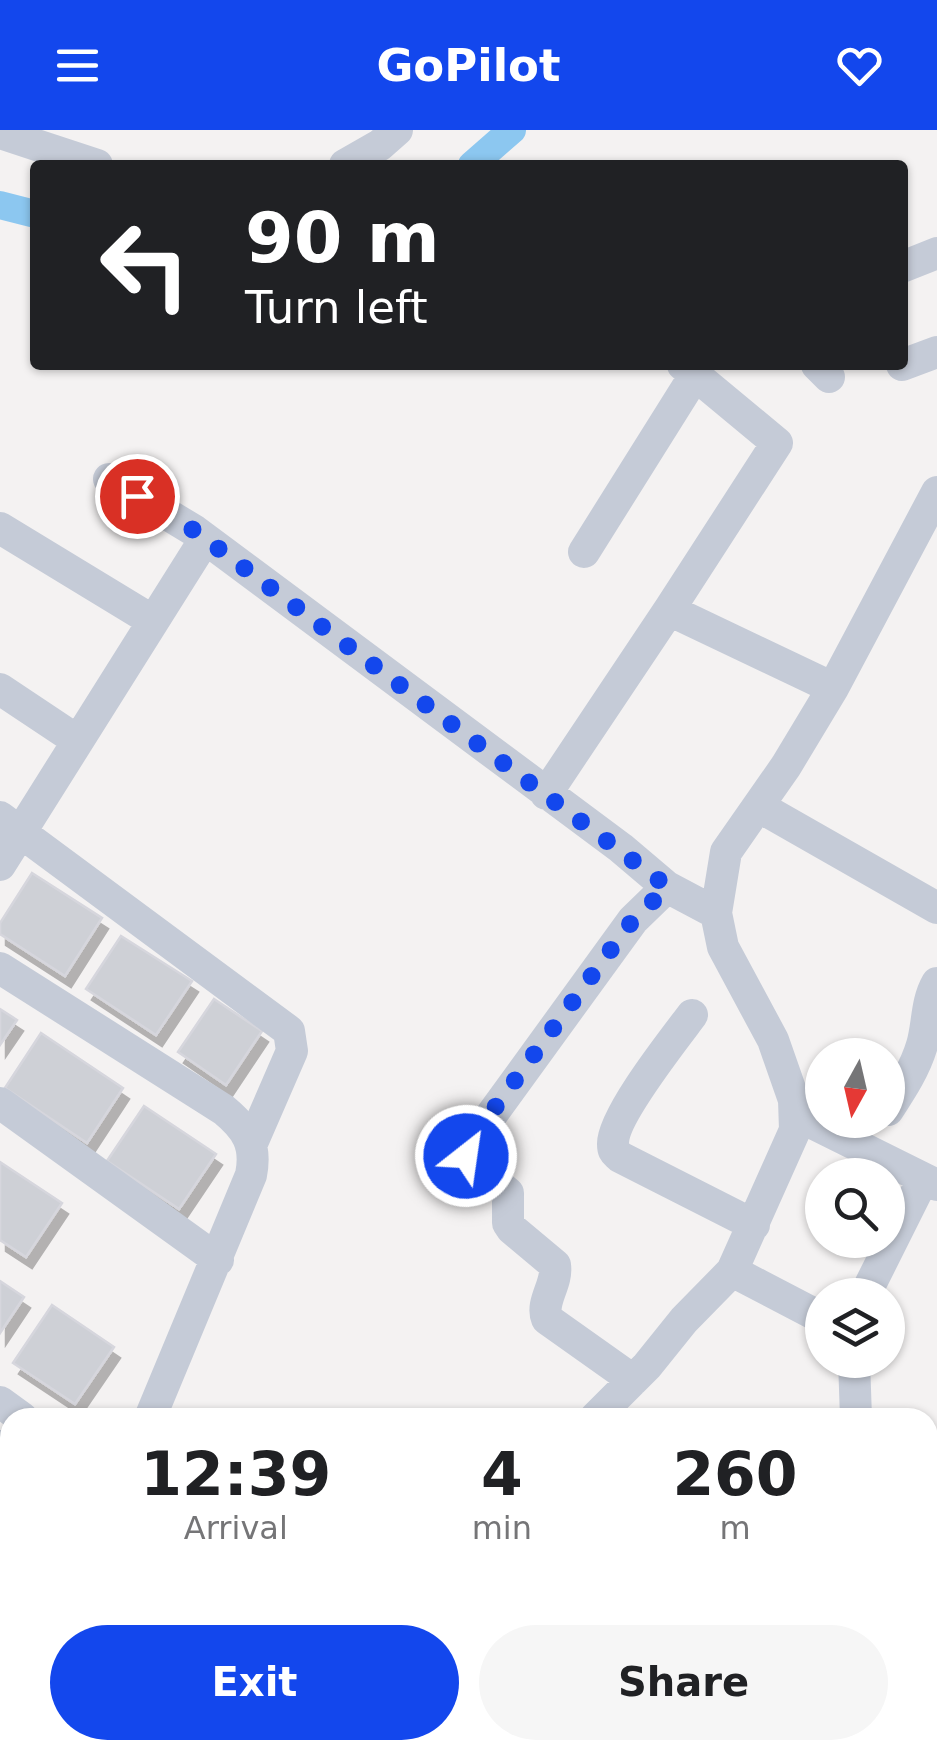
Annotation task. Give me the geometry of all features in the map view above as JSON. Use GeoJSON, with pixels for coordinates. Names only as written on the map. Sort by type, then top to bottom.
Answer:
{"type":"FeatureCollection","features":[{"type":"Feature","properties":{"kind":"street"},"geometry":{"type":"LineString","coordinates":[[354,160],[397,130]]}},
{"type":"Feature","properties":{"kind":"street"},"geometry":{"type":"LineString","coordinates":[[0,133],[83,160]]}},
{"type":"Feature","properties":{"kind":"street"},"geometry":{"type":"LineString","coordinates":[[908,265],[937,254]]}},
{"type":"Feature","properties":{"kind":"street"},"geometry":{"type":"LineString","coordinates":[[908,363],[937,352]]}},
{"type":"Feature","properties":{"kind":"street"},"geometry":{"type":"LineString","coordinates":[[546,794],[776,443],[689,370],[584,552]]}},
{"type":"Feature","properties":{"kind":"street"},"geometry":{"type":"LineString","coordinates":[[108,478],[204,539],[668,887],[716,913]]}},
{"type":"Feature","properties":{"kind":"street"},"geometry":{"type":"LineString","coordinates":[[604,1408],[732,1271],[795,1130],[794,1100],[772,1040],[724,946],[716,913],[726,852],[833,688],[937,492]]}},
{"type":"Feature","properties":{"kind":"street"},"geometry":{"type":"LineString","coordinates":[[0,528],[153,621]]}},
{"type":"Feature","properties":{"kind":"street"},"geometry":{"type":"LineString","coordinates":[[0,866],[11,824],[78,741],[204,539]]}},
{"type":"Feature","properties":{"kind":"street"},"geometry":{"type":"LineString","coordinates":[[669,610],[833,688]]}},
{"type":"Feature","properties":{"kind":"street"},"geometry":{"type":"LineString","coordinates":[[0,689],[78,741]]}},
{"type":"Feature","properties":{"kind":"street"},"geometry":{"type":"LineString","coordinates":[[758,806],[937,908]]}},
{"type":"Feature","properties":{"kind":"street"},"geometry":{"type":"LineString","coordinates":[[11,824],[288,1030],[292,1051],[252,1143],[251,1175],[154,1408]]}},
{"type":"Feature","properties":{"kind":"street"},"geometry":{"type":"LineString","coordinates":[[633,1380],[548,1319],[544,1307],[554,1284],[555,1265],[512,1229],[508,1222],[508,1192],[471,1162],[466,1150],[633,920],[668,887]]}},
{"type":"Feature","properties":{"kind":"street"},"geometry":{"type":"LineString","coordinates":[[0,968],[224,1110],[244,1126],[252,1143]]}},
{"type":"Feature","properties":{"kind":"street"},"geometry":{"type":"LineString","coordinates":[[905,1082],[915,1065],[937,983]]}},
{"type":"Feature","properties":{"kind":"street"},"geometry":{"type":"LineString","coordinates":[[692,1015],[647,1076],[613,1140],[614,1150],[620,1157],[754,1225]]}},
{"type":"Feature","properties":{"kind":"street"},"geometry":{"type":"LineString","coordinates":[[0,1104],[218,1260]]}},
{"type":"Feature","properties":{"kind":"street"},"geometry":{"type":"LineString","coordinates":[[796,1115],[930,1182],[875,1278]]}},
{"type":"Feature","properties":{"kind":"street"},"geometry":{"type":"LineString","coordinates":[[862,1149],[869,1138]]}},
{"type":"Feature","properties":{"kind":"street"},"geometry":{"type":"LineString","coordinates":[[732,1271],[805,1309]]}},
{"type":"Feature","properties":{"kind":"street"},"geometry":{"type":"LineString","coordinates":[[855,1378],[856,1408]]}},
{"type":"Feature","properties":{"kind":"building"},"geometry":{"type":"Polygon","coordinates":[[[32,873],[102,918],[65,976],[0,934],[0,923],[32,873]]]}},
{"type":"Feature","properties":{"kind":"building"},"geometry":{"type":"Polygon","coordinates":[[[121,936],[192,981],[156,1035],[86,989],[121,936]]]}},
{"type":"Feature","properties":{"kind":"building"},"geometry":{"type":"Polygon","coordinates":[[[214,999],[262,1031],[226,1085],[178,1052],[214,999]]]}},
{"type":"Feature","properties":{"kind":"building"},"geometry":{"type":"Polygon","coordinates":[[[0,1009],[17,1020],[0,1045],[0,1009]]]}},
{"type":"Feature","properties":{"kind":"building"},"geometry":{"type":"Polygon","coordinates":[[[41,1033],[123,1088],[87,1143],[5,1088],[41,1033]]]}},
{"type":"Feature","properties":{"kind":"building"},"geometry":{"type":"Polygon","coordinates":[[[144,1106],[216,1154],[179,1209],[107,1161],[144,1106]]]}},
{"type":"Feature","properties":{"kind":"building"},"geometry":{"type":"Polygon","coordinates":[[[0,1162],[62,1203],[26,1257],[0,1240],[0,1162]]]}},
{"type":"Feature","properties":{"kind":"building"},"geometry":{"type":"Polygon","coordinates":[[[0,1281],[24,1297],[0,1333],[0,1281]]]}},
{"type":"Feature","properties":{"kind":"building"},"geometry":{"type":"Polygon","coordinates":[[[52,1305],[114,1347],[75,1404],[13,1363],[52,1305]]]}},
{"type":"Feature","properties":{"kind":"waterway"},"geometry":{"type":"LineString","coordinates":[[478,160],[512,130]]}},
{"type":"Feature","properties":{"kind":"waterway"},"geometry":{"type":"LineString","coordinates":[[0,205],[30,213]]}},
{"type":"Feature","properties":{"kind":"route"},"geometry":{"type":"LineString","coordinates":[[137,496],[195,531],[668,887],[633,920],[469,1143],[466,1156]]}}]}
